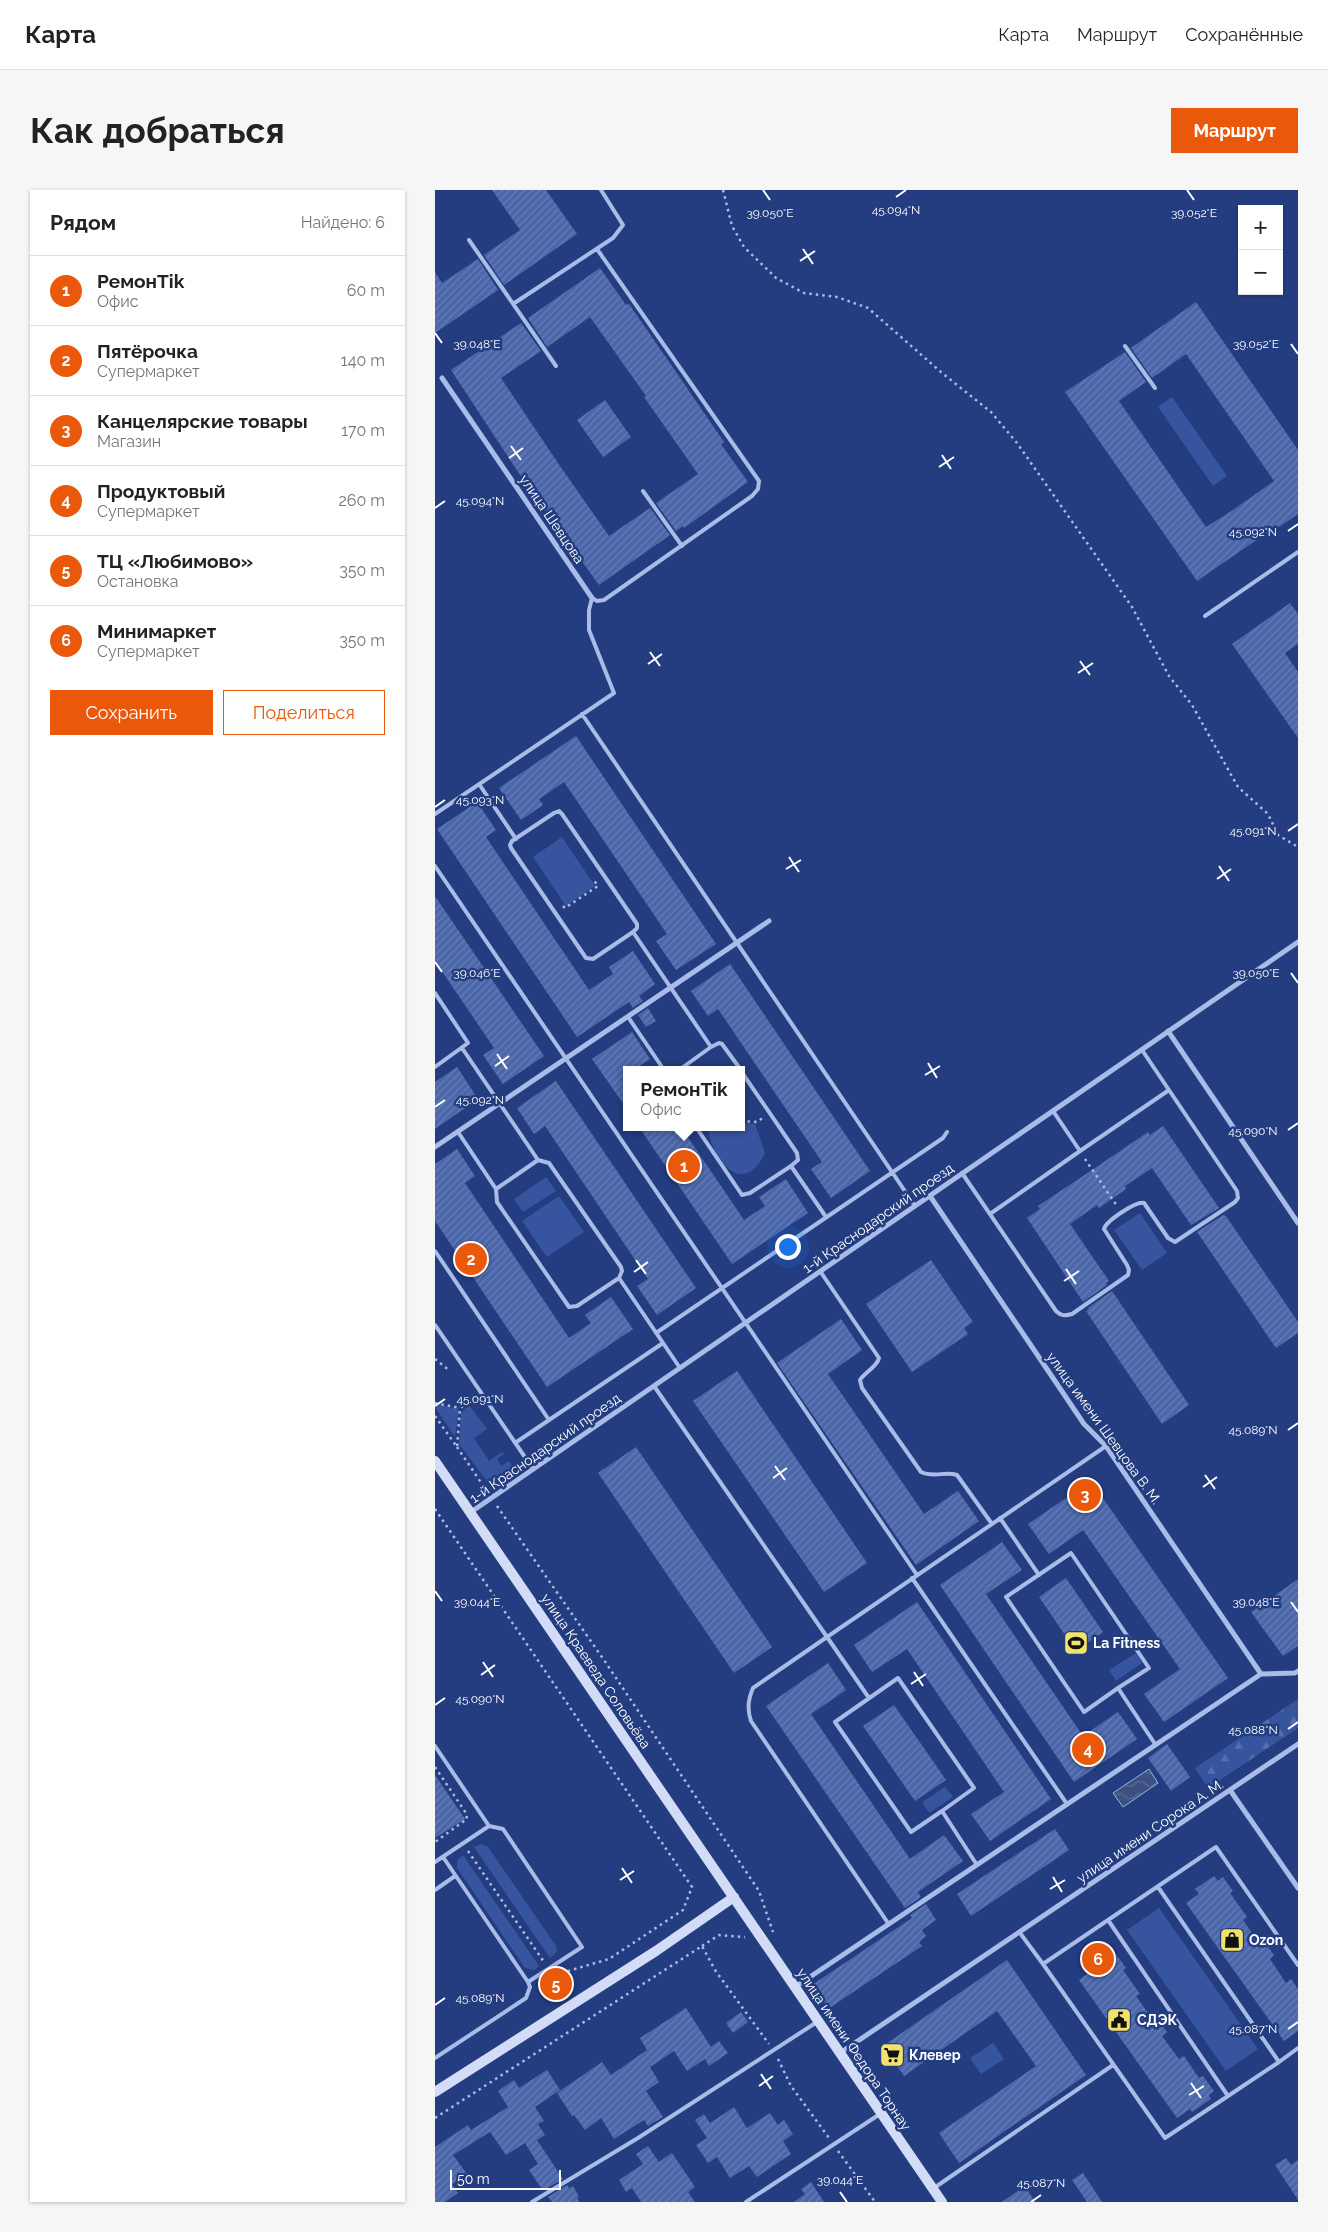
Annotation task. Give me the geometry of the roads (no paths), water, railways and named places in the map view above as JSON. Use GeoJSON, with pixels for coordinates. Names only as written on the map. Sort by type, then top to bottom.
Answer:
{"type":"FeatureCollection","features":[{"type":"Feature","properties":{"kind":"main road","name":"улица Краеведа Соловьёва"},"geometry":{"type":"LineString","coordinates":[[435,1461],[744,1911]]}},
{"type":"Feature","properties":{"kind":"main road"},"geometry":{"type":"LineString","coordinates":[[435,2092],[656,1951],[734,1897]]}},
{"type":"Feature","properties":{"kind":"main road","name":"улица имени Федора Торнау"},"geometry":{"type":"LineString","coordinates":[[744,1911],[942,2202]]}},
{"type":"Feature","properties":{"kind":"street","name":"улица Шевцова"},"geometry":{"type":"LineString","coordinates":[[441,378],[592,598]]}},
{"type":"Feature","properties":{"kind":"street"},"geometry":{"type":"LineString","coordinates":[[435,1147],[769,921]]}},
{"type":"Feature","properties":{"kind":"street","name":"1-й Краснодарский проезд"},"geometry":{"type":"LineString","coordinates":[[471,1512],[1298,942]]}},
{"type":"Feature","properties":{"kind":"street"},"geometry":{"type":"LineString","coordinates":[[1168,1031],[1298,1224]]}},
{"type":"Feature","properties":{"kind":"street","name":"улица имени Шевцова В. М."},"geometry":{"type":"LineString","coordinates":[[929,1196],[1084,1424],[1106,1446],[1261,1674]]}},
{"type":"Feature","properties":{"kind":"street"},"geometry":{"type":"LineString","coordinates":[[795,1987],[1261,1674],[1297,1674]]}},
{"type":"Feature","properties":{"kind":"street","name":"улица имени Сорока А. М."},"geometry":{"type":"LineString","coordinates":[[840,2053],[1298,1744]]}},
{"type":"Feature","properties":{"kind":"street"},"geometry":{"type":"LineString","coordinates":[[1230,1790],[1298,1888]]}},
{"type":"Feature","properties":{"kind":"lane"},"geometry":{"type":"LineString","coordinates":[[513,304],[613,238],[623,225],[601,190]]}},
{"type":"Feature","properties":{"kind":"lane"},"geometry":{"type":"LineString","coordinates":[[469,240],[556,366]]}},
{"type":"Feature","properties":{"kind":"lane"},"geometry":{"type":"LineString","coordinates":[[435,814],[614,693],[589,630],[589,610],[592,598],[597,601],[603,600],[752,496],[757,489],[759,481],[597,249]]}},
{"type":"Feature","properties":{"kind":"lane"},"geometry":{"type":"LineString","coordinates":[[1125,346],[1155,388]]}},
{"type":"Feature","properties":{"kind":"lane"},"geometry":{"type":"LineString","coordinates":[[643,491],[682,546]]}},
{"type":"Feature","properties":{"kind":"lane"},"geometry":{"type":"LineString","coordinates":[[1205,616],[1298,552]]}},
{"type":"Feature","properties":{"kind":"lane"},"geometry":{"type":"LineString","coordinates":[[582,714],[915,1206]]}},
{"type":"Feature","properties":{"kind":"lane"},"geometry":{"type":"LineString","coordinates":[[479,784],[516,838]]}},
{"type":"Feature","properties":{"kind":"lane"},"geometry":{"type":"LineString","coordinates":[[559,811],[637,924],[637,928],[633,932],[593,959],[586,958],[510,845],[516,838],[559,811]]}},
{"type":"Feature","properties":{"kind":"lane"},"geometry":{"type":"LineString","coordinates":[[435,866],[917,1575]]}},
{"type":"Feature","properties":{"kind":"lane"},"geometry":{"type":"LineString","coordinates":[[633,932],[711,1048]]}},
{"type":"Feature","properties":{"kind":"lane"},"geometry":{"type":"LineString","coordinates":[[435,992],[468,1043],[435,1067]]}},
{"type":"Feature","properties":{"kind":"lane"},"geometry":{"type":"LineString","coordinates":[[628,1017],[661,1066]]}},
{"type":"Feature","properties":{"kind":"lane"},"geometry":{"type":"LineString","coordinates":[[685,1066],[719,1043],[722,1044],[738,1066]]}},
{"type":"Feature","properties":{"kind":"lane"},"geometry":{"type":"LineString","coordinates":[[458,1132],[496,1189],[497,1202],[569,1307],[577,1306],[619,1278],[622,1271],[621,1267],[558,1174],[549,1163],[538,1160],[462,1048]]}},
{"type":"Feature","properties":{"kind":"lane"},"geometry":{"type":"LineString","coordinates":[[963,1173],[1055,1311],[1065,1316],[1072,1314],[1128,1274],[1127,1266],[1104,1230],[1107,1223],[1137,1203],[1144,1202],[1168,1238],[1175,1242],[1238,1198],[1237,1191],[1142,1050]]}},
{"type":"Feature","properties":{"kind":"lane"},"geometry":{"type":"LineString","coordinates":[[698,1131],[741,1195],[750,1193],[791,1166],[799,1156],[745,1076]]}},
{"type":"Feature","properties":{"kind":"lane"},"geometry":{"type":"LineString","coordinates":[[990,1214],[1169,1090]]}},
{"type":"Feature","properties":{"kind":"lane"},"geometry":{"type":"LineString","coordinates":[[1053,1111],[1080,1152]]}},
{"type":"Feature","properties":{"kind":"lane"},"geometry":{"type":"LineString","coordinates":[[656,1333],[943,1138],[947,1132]]}},
{"type":"Feature","properties":{"kind":"lane"},"geometry":{"type":"LineString","coordinates":[[496,1189],[538,1160]]}},
{"type":"Feature","properties":{"kind":"lane"},"geometry":{"type":"LineString","coordinates":[[791,1166],[826,1217]]}},
{"type":"Feature","properties":{"kind":"lane"},"geometry":{"type":"LineString","coordinates":[[435,1252],[549,1420]]}},
{"type":"Feature","properties":{"kind":"lane"},"geometry":{"type":"LineString","coordinates":[[820,1271],[879,1358],[876,1364],[864,1373],[860,1380],[861,1388],[921,1472],[928,1476],[950,1472],[957,1475],[992,1524]]}},
{"type":"Feature","properties":{"kind":"lane"},"geometry":{"type":"LineString","coordinates":[[619,1278],[680,1368]]}},
{"type":"Feature","properties":{"kind":"lane"},"geometry":{"type":"LineString","coordinates":[[435,1324],[533,1469]]}},
{"type":"Feature","properties":{"kind":"lane"},"geometry":{"type":"LineString","coordinates":[[515,1443],[663,1343]]}},
{"type":"Feature","properties":{"kind":"lane"},"geometry":{"type":"LineString","coordinates":[[654,1386],[869,1698]]}},
{"type":"Feature","properties":{"kind":"lane"},"geometry":{"type":"LineString","coordinates":[[888,1923],[751,1721],[748,1712],[749,1698],[753,1688],[1106,1446]]}},
{"type":"Feature","properties":{"kind":"lane"},"geometry":{"type":"LineString","coordinates":[[1000,1518],[1039,1575]]}},
{"type":"Feature","properties":{"kind":"lane"},"geometry":{"type":"LineString","coordinates":[[1071,1552],[1149,1668],[1118,1688],[1084,1712],[1006,1597],[1071,1552]]}},
{"type":"Feature","properties":{"kind":"lane"},"geometry":{"type":"LineString","coordinates":[[912,1578],[1067,1804]]}},
{"type":"Feature","properties":{"kind":"lane"},"geometry":{"type":"LineString","coordinates":[[898,1678],[974,1788],[942,1810],[911,1832],[835,1722],[898,1678]]}},
{"type":"Feature","properties":{"kind":"lane"},"geometry":{"type":"LineString","coordinates":[[1118,1688],[1155,1744]]}},
{"type":"Feature","properties":{"kind":"lane"},"geometry":{"type":"LineString","coordinates":[[435,1746],[489,1826],[503,1829],[582,1947],[528,1982]]}},
{"type":"Feature","properties":{"kind":"lane"},"geometry":{"type":"LineString","coordinates":[[942,1810],[977,1865]]}},
{"type":"Feature","properties":{"kind":"lane"},"geometry":{"type":"LineString","coordinates":[[435,1862],[489,1826]]}},
{"type":"Feature","properties":{"kind":"lane"},"geometry":{"type":"LineString","coordinates":[[1043,1964],[1216,1847],[1298,1965]]}},
{"type":"Feature","properties":{"kind":"lane"},"geometry":{"type":"LineString","coordinates":[[435,2058],[526,1998],[530,1987],[443,1857]]}},
{"type":"Feature","properties":{"kind":"lane"},"geometry":{"type":"LineString","coordinates":[[435,1890],[455,1876]]}},
{"type":"Feature","properties":{"kind":"lane"},"geometry":{"type":"LineString","coordinates":[[1158,1887],[1279,2062]]}},
{"type":"Feature","properties":{"kind":"lane"},"geometry":{"type":"LineString","coordinates":[[1108,1920],[1228,2096]]}},
{"type":"Feature","properties":{"kind":"lane"},"geometry":{"type":"LineString","coordinates":[[1020,1933],[1165,2138],[1298,2048]]}},
{"type":"Feature","properties":{"kind":"lane"},"geometry":{"type":"LineString","coordinates":[[532,2202],[638,2138],[819,2021]]}},
{"type":"Feature","properties":{"kind":"lane"},"geometry":{"type":"LineString","coordinates":[[933,2189],[1113,2065]]}},
{"type":"Feature","properties":{"kind":"lane"},"geometry":{"type":"LineString","coordinates":[[746,2202],[881,2113]]}},
{"type":"Feature","properties":{"kind":"water"},"geometry":{"type":"Polygon","coordinates":[[[1149,1769],[1158,1783],[1123,1807],[1113,1793],[1149,1769]]]}},
{"type":"Feature","properties":{"kind":"place","name":"РемонTik"},"geometry":{"type":"Point","coordinates":[684,1166]}},
{"type":"Feature","properties":{"kind":"place","name":"Пятёрочка"},"geometry":{"type":"Point","coordinates":[471,1259]}},
{"type":"Feature","properties":{"kind":"place","name":"Канцелярские товары"},"geometry":{"type":"Point","coordinates":[1085,1495]}},
{"type":"Feature","properties":{"kind":"place","name":"La Fitness"},"geometry":{"type":"Point","coordinates":[1076,1643]}},
{"type":"Feature","properties":{"kind":"place","name":"Продуктовый"},"geometry":{"type":"Point","coordinates":[1088,1749]}},
{"type":"Feature","properties":{"kind":"place","name":"Ozon"},"geometry":{"type":"Point","coordinates":[1232,1940]}},
{"type":"Feature","properties":{"kind":"place","name":"Минимаркет"},"geometry":{"type":"Point","coordinates":[1098,1959]}},
{"type":"Feature","properties":{"kind":"place","name":"ТЦ «Любимово»"},"geometry":{"type":"Point","coordinates":[556,1984]}},
{"type":"Feature","properties":{"kind":"place","name":"СДЭК"},"geometry":{"type":"Point","coordinates":[1119,2020]}},
{"type":"Feature","properties":{"kind":"place","name":"Клевер"},"geometry":{"type":"Point","coordinates":[892,2055]}}]}
